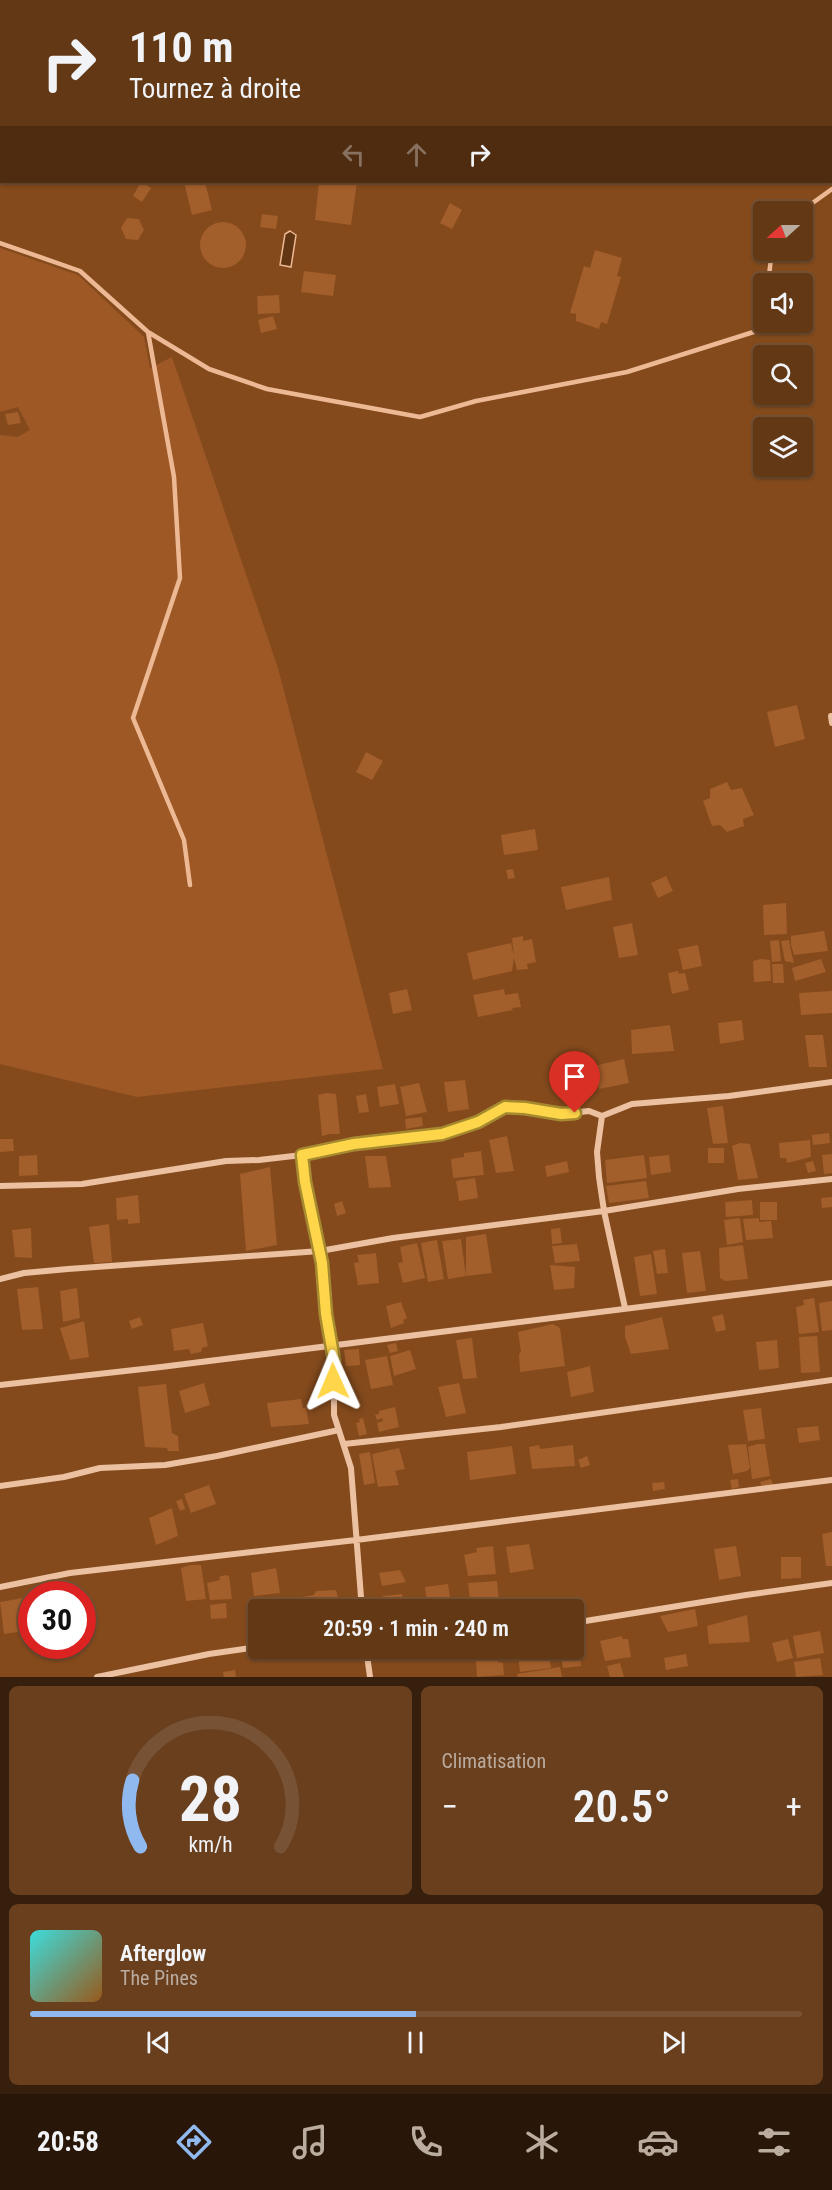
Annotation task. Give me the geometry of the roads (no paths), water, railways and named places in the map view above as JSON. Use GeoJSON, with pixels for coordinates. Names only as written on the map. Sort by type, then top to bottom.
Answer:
{"type":"FeatureCollection","features":[{"type":"Feature","properties":{"kind":"street"},"geometry":{"type":"LineString","coordinates":[[831,716],[832,723]]}},
{"type":"Feature","properties":{"kind":"street"},"geometry":{"type":"LineString","coordinates":[[0,1186],[82,1184],[226,1161],[302,1155],[354,1144],[442,1134],[478,1122],[505,1107],[561,1114],[589,1111],[602,1116],[632,1104],[729,1096],[832,1082]]}},
{"type":"Feature","properties":{"kind":"street"},"geometry":{"type":"LineString","coordinates":[[602,1116],[597,1152],[604,1211],[625,1308]]}},
{"type":"Feature","properties":{"kind":"street"},"geometry":{"type":"LineString","coordinates":[[302,1155],[305,1182],[320,1251],[326,1314],[334,1360],[333,1404],[351,1468],[361,1599]]}},
{"type":"Feature","properties":{"kind":"street"},"geometry":{"type":"LineString","coordinates":[[0,1279],[24,1273],[68,1269],[320,1251],[393,1238],[604,1211],[738,1189],[832,1179]]}},
{"type":"Feature","properties":{"kind":"street"},"geometry":{"type":"LineString","coordinates":[[0,1385],[161,1367],[832,1282]]}},
{"type":"Feature","properties":{"kind":"street"},"geometry":{"type":"LineString","coordinates":[[344,1444],[501,1427],[832,1380]]}},
{"type":"Feature","properties":{"kind":"street"},"geometry":{"type":"LineString","coordinates":[[0,1486],[64,1477],[100,1468],[165,1465],[339,1430]]}},
{"type":"Feature","properties":{"kind":"street"},"geometry":{"type":"LineString","coordinates":[[0,1587],[70,1573],[356,1540],[832,1480]]}},
{"type":"Feature","properties":{"kind":"street"},"geometry":{"type":"LineString","coordinates":[[584,1621],[832,1583]]}},
{"type":"Feature","properties":{"kind":"street"},"geometry":{"type":"LineString","coordinates":[[97,1677],[248,1648]]}},
{"type":"Feature","properties":{"kind":"street"},"geometry":{"type":"LineString","coordinates":[[367,1659],[370,1677]]}},
{"type":"Feature","properties":{"kind":"waterway"},"geometry":{"type":"LineString","coordinates":[[813,203],[832,189]]}},
{"type":"Feature","properties":{"kind":"waterway"},"geometry":{"type":"LineString","coordinates":[[0,243],[80,271],[148,332]]}},
{"type":"Feature","properties":{"kind":"waterway"},"geometry":{"type":"LineString","coordinates":[[769,273],[771,261]]}},
{"type":"Feature","properties":{"kind":"waterway"},"geometry":{"type":"LineString","coordinates":[[190,885],[184,840],[133,718],[180,578],[174,477],[148,332],[209,369],[267,389],[420,417],[476,401],[627,372],[753,332]]}}]}
